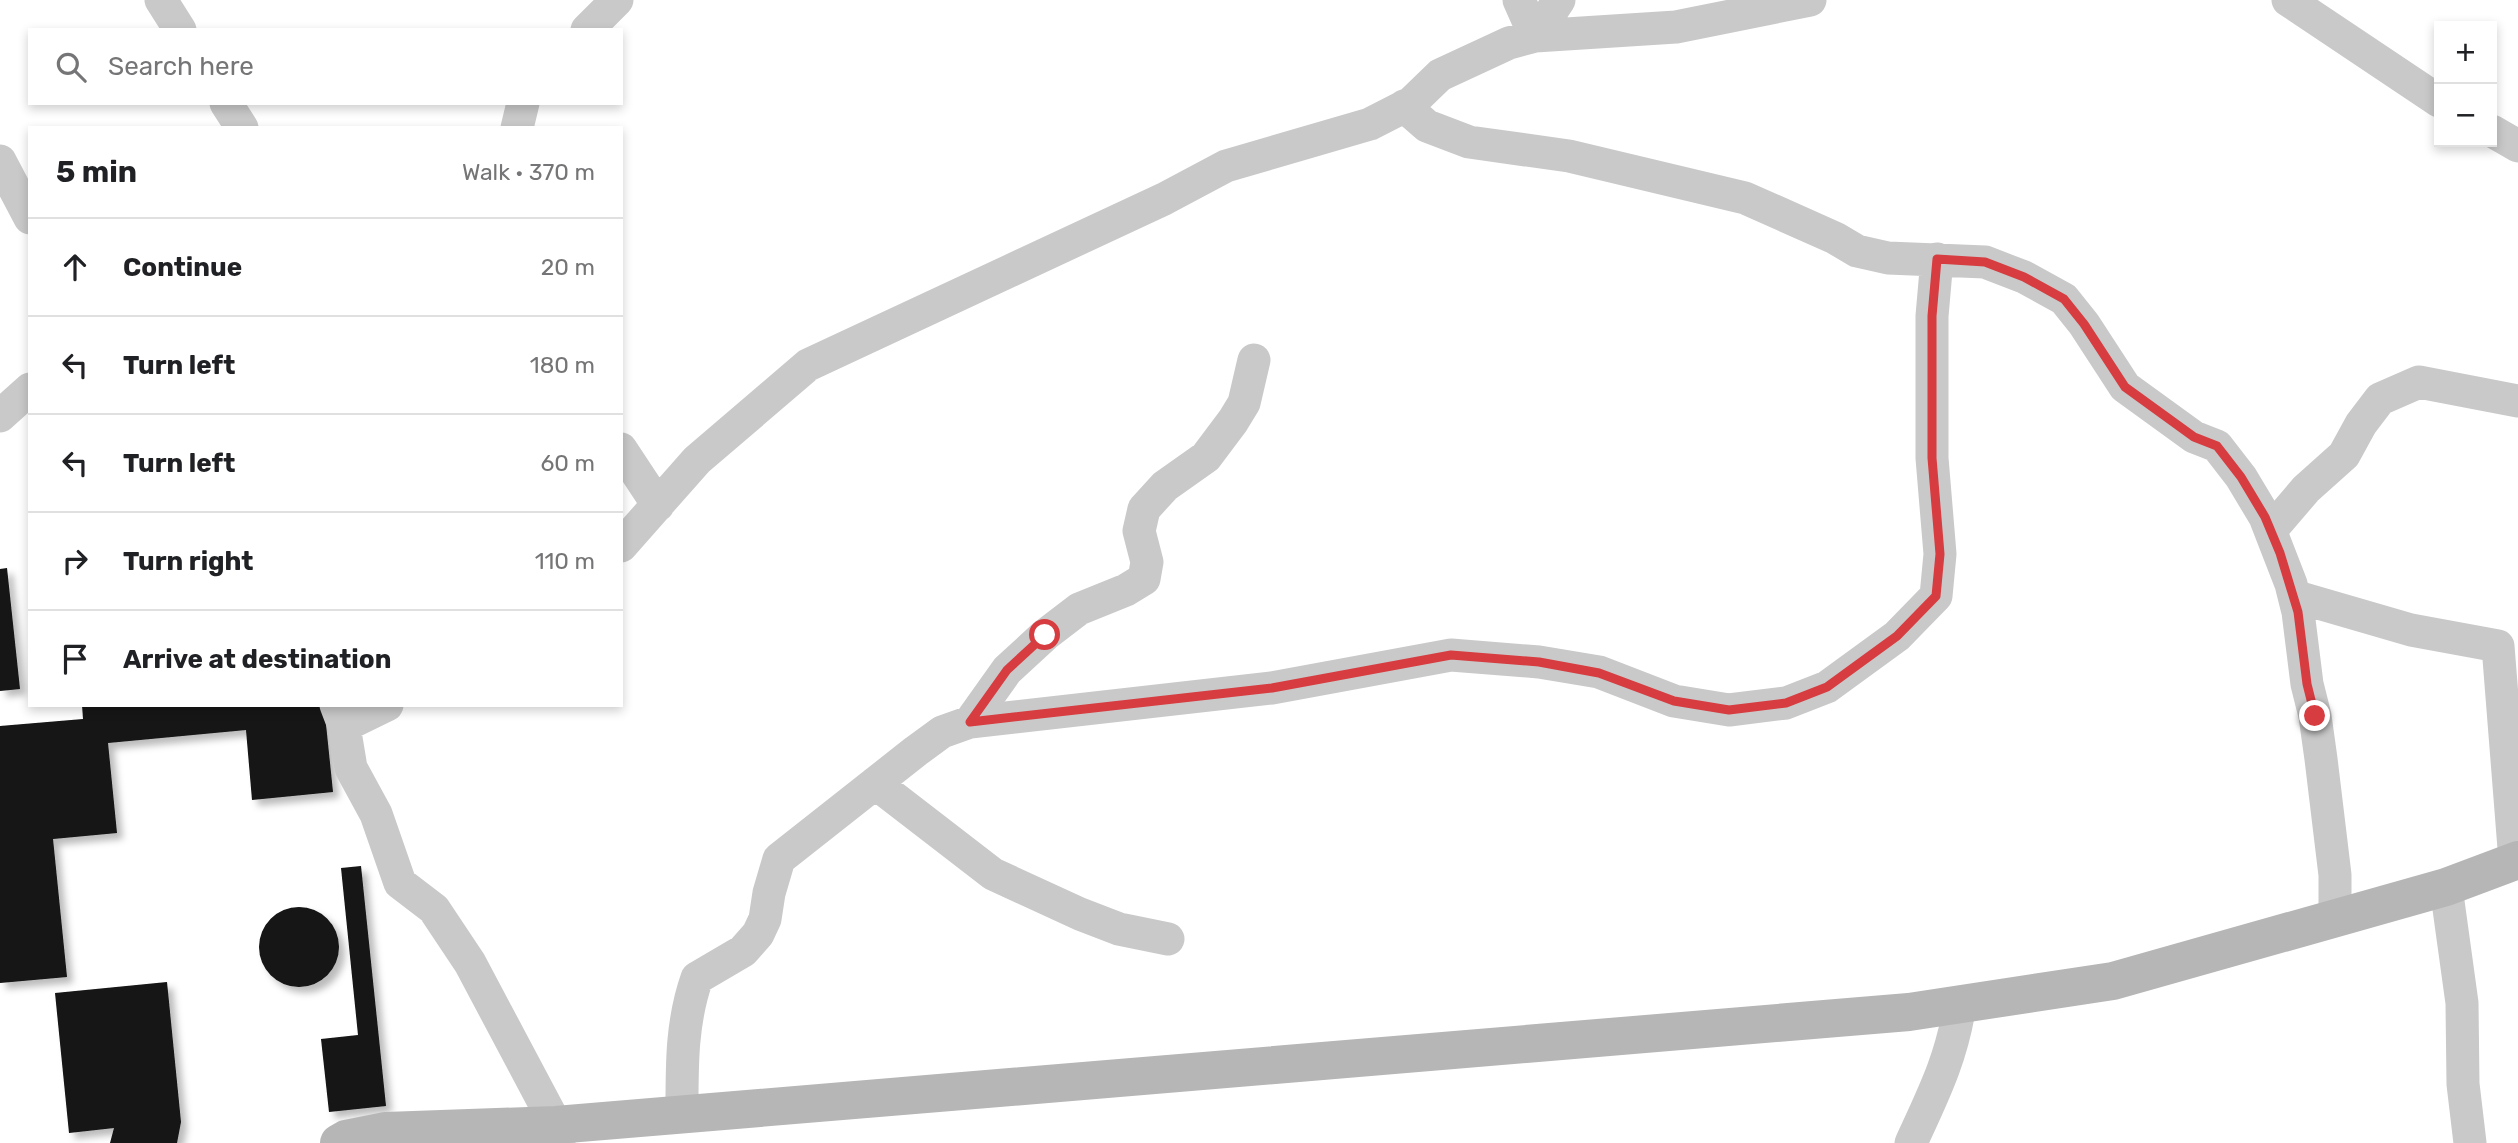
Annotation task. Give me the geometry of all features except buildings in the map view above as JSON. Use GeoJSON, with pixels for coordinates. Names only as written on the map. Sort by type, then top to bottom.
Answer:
{"type":"FeatureCollection","features":[{"type":"Feature","properties":{"kind":"street"},"geometry":{"type":"LineString","coordinates":[[589,28],[617,0]]}},
{"type":"Feature","properties":{"kind":"street"},"geometry":{"type":"LineString","coordinates":[[1519,0],[1535,36]]}},
{"type":"Feature","properties":{"kind":"street"},"geometry":{"type":"LineString","coordinates":[[1535,36],[1559,0]]}},
{"type":"Feature","properties":{"kind":"street"},"geometry":{"type":"LineString","coordinates":[[623,544],[697,460],[808,365],[1164,200],[1226,166],[1370,124],[1405,106],[1440,75],[1509,43],[1535,36],[1676,27],[1810,0]]}},
{"type":"Feature","properties":{"kind":"street"},"geometry":{"type":"LineString","coordinates":[[2288,0],[2434,98]]}},
{"type":"Feature","properties":{"kind":"street"},"geometry":{"type":"LineString","coordinates":[[227,105],[241,126]]}},
{"type":"Feature","properties":{"kind":"street"},"geometry":{"type":"LineString","coordinates":[[517,126],[523,105]]}},
{"type":"Feature","properties":{"kind":"street"},"geometry":{"type":"LineString","coordinates":[[1405,106],[1427,126],[1469,142],[1569,156],[1745,198],[1835,238],[1857,251],[1888,258],[1985,262],[2024,277],[2064,299],[2084,324],[2125,387],[2194,437],[2217,446],[2241,477],[2271,530],[2298,612],[2307,684],[2321,760],[2335,876],[2336,919]]}},
{"type":"Feature","properties":{"kind":"street"},"geometry":{"type":"LineString","coordinates":[[2497,134],[2518,146]]}},
{"type":"Feature","properties":{"kind":"street"},"geometry":{"type":"LineString","coordinates":[[0,161],[28,214]]}},
{"type":"Feature","properties":{"kind":"street"},"geometry":{"type":"LineString","coordinates":[[682,1115],[683,1036],[689,1002],[697,978],[743,951],[758,934],[765,919],[769,892],[779,859],[942,732],[970,722],[1272,688],[1451,655],[1539,662],[1599,673],[1674,701],[1729,710],[1786,703],[1827,687],[1897,636],[1936,596],[1940,554],[1932,458],[1932,316],[1937,259]]}},
{"type":"Feature","properties":{"kind":"street"},"geometry":{"type":"LineString","coordinates":[[970,722],[1007,670],[1045,635],[1079,609],[1126,590],[1144,579],[1147,562],[1139,531],[1144,509],[1165,486],[1206,457],[1233,421],[1244,403],[1254,360]]}},
{"type":"Feature","properties":{"kind":"street"},"geometry":{"type":"LineString","coordinates":[[2271,530],[2306,489],[2344,455],[2361,424],[2380,399],[2419,382],[2518,401]]}},
{"type":"Feature","properties":{"kind":"street"},"geometry":{"type":"LineString","coordinates":[[0,415],[28,391]]}},
{"type":"Feature","properties":{"kind":"street"},"geometry":{"type":"LineString","coordinates":[[623,452],[658,505]]}},
{"type":"Feature","properties":{"kind":"street"},"geometry":{"type":"LineString","coordinates":[[339,1143],[386,1131],[557,1134],[682,1115],[1909,1012],[2113,981],[2446,887],[2516,860],[2498,646],[2411,630],[2294,596]]}},
{"type":"Feature","properties":{"kind":"street"},"geometry":{"type":"LineString","coordinates":[[378,707],[340,716],[351,768],[376,814],[400,883],[434,909],[470,963],[557,1134]]}},
{"type":"Feature","properties":{"kind":"street"},"geometry":{"type":"LineString","coordinates":[[874,783],[993,874],[1119,929],[1168,939]]}},
{"type":"Feature","properties":{"kind":"street"},"geometry":{"type":"LineString","coordinates":[[2446,887],[2462,1003],[2463,1084],[2470,1143]]}},
{"type":"Feature","properties":{"kind":"street"},"geometry":{"type":"LineString","coordinates":[[1911,1143],[1941,1078],[1955,1037],[1960,1004]]}},
{"type":"Feature","properties":{"kind":"route"},"geometry":{"type":"LineString","coordinates":[[1045,635],[1007,670],[970,722],[1272,688],[1451,655],[1539,662],[1599,673],[1674,701],[1729,710],[1786,703],[1827,687],[1897,636],[1936,596],[1940,554],[1932,458],[1932,316],[1937,259],[1985,262],[2024,277],[2064,299],[2084,324],[2125,387],[2194,437],[2217,446],[2241,477],[2265,517],[2291,584],[2298,612],[2307,684],[2315,716]]}}]}
